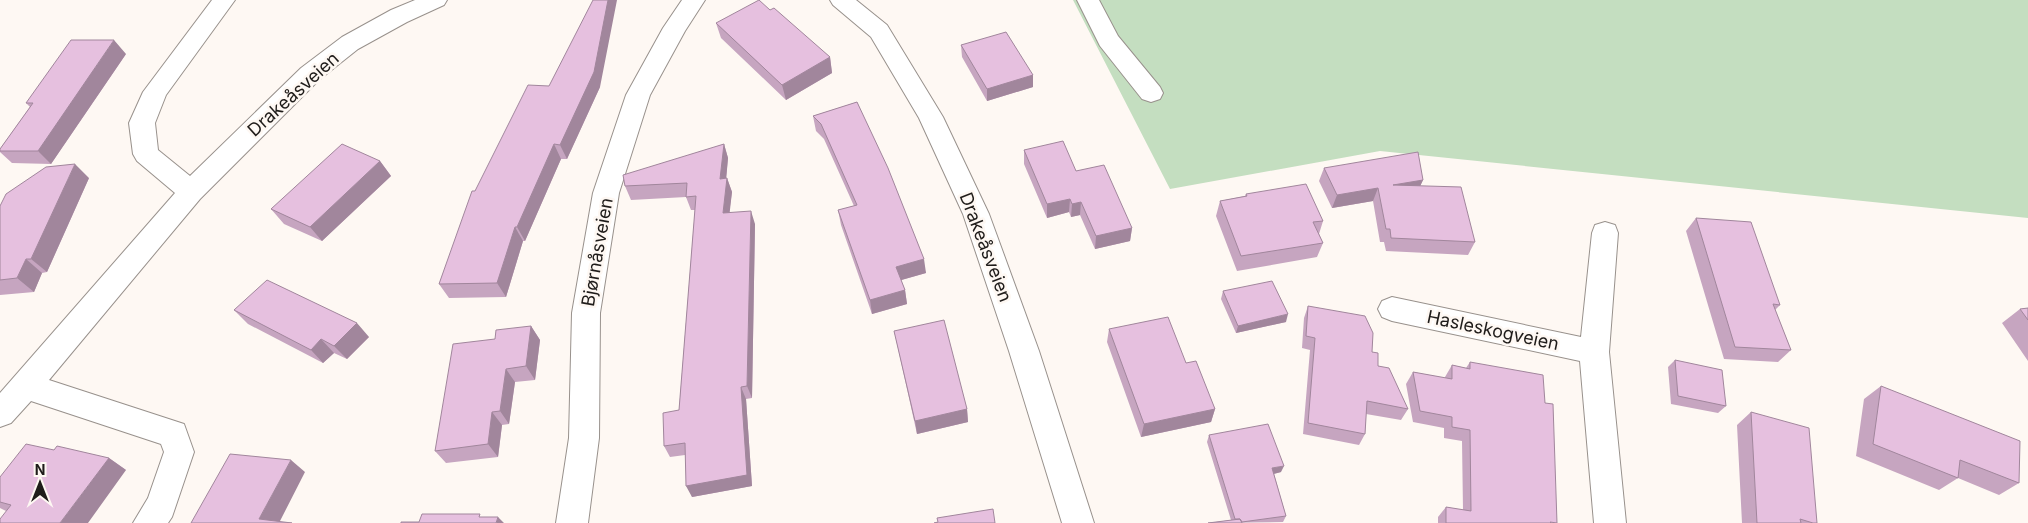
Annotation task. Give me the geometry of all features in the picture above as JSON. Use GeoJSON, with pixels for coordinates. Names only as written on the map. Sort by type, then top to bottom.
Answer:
{"type":"FeatureCollection","features":[{"type":"Feature","properties":{"kind":"street"},"geometry":{"type":"LineString","coordinates":[[191,192],[146,154],[142,122],[155,92],[224,0]]}},
{"type":"Feature","properties":{"kind":"street","name":"Drakeåsveien"},"geometry":{"type":"LineString","coordinates":[[0,414],[191,192],[310,74],[350,43],[399,16],[436,0]]}},
{"type":"Feature","properties":{"kind":"street","name":"Bjørnåsveien"},"geometry":{"type":"LineString","coordinates":[[572,523],[584,438],[586,313],[606,193],[638,95],[675,28],[694,0]]}},
{"type":"Feature","properties":{"kind":"street","name":"Drakeåsveien"},"geometry":{"type":"LineString","coordinates":[[841,0],[878,31],[931,118],[976,214],[1024,350],[1078,523]]}},
{"type":"Feature","properties":{"kind":"street"},"geometry":{"type":"LineString","coordinates":[[1088,0],[1108,40],[1151,93]]}},
{"type":"Feature","properties":{"kind":"street"},"geometry":{"type":"LineString","coordinates":[[1605,234],[1594,352],[1610,523]]}},
{"type":"Feature","properties":{"kind":"street","name":"Hasleskogveien"},"geometry":{"type":"LineString","coordinates":[[1392,309],[1594,352]]}},
{"type":"Feature","properties":{"kind":"street"},"geometry":{"type":"LineString","coordinates":[[26,386],[173,434],[179,452],[161,506],[149,523]]}},
{"type":"Feature","properties":{"kind":"green space"},"geometry":{"type":"Polygon","coordinates":[[[1073,0],[2028,0],[2028,218],[1380,151],[1170,189],[1073,0]]]}},
{"type":"Feature","properties":{"kind":"building"},"geometry":{"type":"Polygon","coordinates":[[[593,0],[608,0],[594,72],[560,145],[554,144],[517,227],[515,227],[497,283],[439,284],[472,191],[475,191],[528,85],[549,86],[593,0]]]}},
{"type":"Feature","properties":{"kind":"building"},"geometry":{"type":"Polygon","coordinates":[[[759,0],[770,10],[774,8],[830,57],[782,85],[716,23],[759,0]]]}},
{"type":"Feature","properties":{"kind":"building"},"geometry":{"type":"Polygon","coordinates":[[[1006,32],[1033,75],[987,89],[961,45],[1006,32]]]}},
{"type":"Feature","properties":{"kind":"building"},"geometry":{"type":"Polygon","coordinates":[[[71,40],[114,40],[38,151],[0,151],[33,103],[26,103],[71,40]]]}},
{"type":"Feature","properties":{"kind":"building"},"geometry":{"type":"Polygon","coordinates":[[[857,102],[888,168],[924,259],[896,267],[905,290],[870,300],[838,210],[857,205],[821,124],[813,116],[857,102]]]}},
{"type":"Feature","properties":{"kind":"building"},"geometry":{"type":"Polygon","coordinates":[[[1063,141],[1076,171],[1104,165],[1132,228],[1096,236],[1081,202],[1072,204],[1070,199],[1047,204],[1024,150],[1063,141]]]}},
{"type":"Feature","properties":{"kind":"building"},"geometry":{"type":"Polygon","coordinates":[[[342,144],[380,161],[310,227],[271,209],[342,144]]]}},
{"type":"Feature","properties":{"kind":"building"},"geometry":{"type":"Polygon","coordinates":[[[724,144],[720,179],[727,178],[723,213],[751,211],[747,386],[741,387],[747,475],[686,486],[685,443],[664,446],[663,413],[679,410],[696,196],[686,197],[687,183],[625,186],[623,175],[724,144]]]}},
{"type":"Feature","properties":{"kind":"building"},"geometry":{"type":"Polygon","coordinates":[[[1418,152],[1423,180],[1393,185],[1461,187],[1475,242],[1391,238],[1390,229],[1386,229],[1378,188],[1337,195],[1324,168],[1418,152]]]}},
{"type":"Feature","properties":{"kind":"building"},"geometry":{"type":"Polygon","coordinates":[[[75,164],[31,259],[26,259],[17,278],[0,280],[0,206],[6,194],[46,167],[75,164]]]}},
{"type":"Feature","properties":{"kind":"building"},"geometry":{"type":"Polygon","coordinates":[[[1306,184],[1323,221],[1313,222],[1323,243],[1241,256],[1220,201],[1247,196],[1246,194],[1306,184]]]}},
{"type":"Feature","properties":{"kind":"building"},"geometry":{"type":"Polygon","coordinates":[[[1696,218],[1751,222],[1780,305],[1773,304],[1791,350],[1735,347],[1696,218]]]}},
{"type":"Feature","properties":{"kind":"building"},"geometry":{"type":"Polygon","coordinates":[[[267,280],[357,323],[334,346],[321,339],[311,350],[234,310],[267,280]]]}},
{"type":"Feature","properties":{"kind":"building"},"geometry":{"type":"Polygon","coordinates":[[[1272,281],[1288,314],[1238,326],[1223,291],[1272,281]]]}},
{"type":"Feature","properties":{"kind":"building"},"geometry":{"type":"Polygon","coordinates":[[[1308,306],[1365,316],[1373,333],[1372,352],[1378,353],[1378,366],[1389,368],[1408,409],[1367,401],[1365,434],[1308,423],[1315,338],[1306,336],[1308,306]]]}},
{"type":"Feature","properties":{"kind":"building"},"geometry":{"type":"Polygon","coordinates":[[[2028,308],[2028,320],[2020,309],[2028,308]]]}},
{"type":"Feature","properties":{"kind":"building"},"geometry":{"type":"Polygon","coordinates":[[[1168,317],[1186,363],[1196,361],[1215,409],[1144,424],[1109,329],[1168,317]]]}},
{"type":"Feature","properties":{"kind":"building"},"geometry":{"type":"Polygon","coordinates":[[[944,320],[967,409],[915,421],[894,331],[944,320]]]}},
{"type":"Feature","properties":{"kind":"building"},"geometry":{"type":"Polygon","coordinates":[[[531,326],[526,366],[506,369],[500,411],[492,412],[488,444],[435,451],[453,344],[495,339],[496,330],[531,326]]]}},
{"type":"Feature","properties":{"kind":"building"},"geometry":{"type":"Polygon","coordinates":[[[1675,360],[1722,370],[1726,406],[1678,396],[1675,360]]]}},
{"type":"Feature","properties":{"kind":"building"},"geometry":{"type":"Polygon","coordinates":[[[1470,362],[1543,375],[1545,403],[1553,404],[1557,523],[1446,523],[1446,507],[1471,511],[1470,430],[1452,427],[1452,417],[1420,411],[1413,372],[1452,379],[1452,365],[1470,369],[1470,362]]]}},
{"type":"Feature","properties":{"kind":"building"},"geometry":{"type":"Polygon","coordinates":[[[1881,386],[2020,441],[2019,483],[1960,460],[1958,478],[1873,444],[1881,386]]]}},
{"type":"Feature","properties":{"kind":"building"},"geometry":{"type":"Polygon","coordinates":[[[1751,412],[1809,428],[1817,523],[1800,519],[1801,523],[1757,523],[1751,412]]]}},
{"type":"Feature","properties":{"kind":"building"},"geometry":{"type":"Polygon","coordinates":[[[1268,424],[1284,466],[1272,468],[1286,516],[1242,522],[1240,519],[1235,519],[1209,435],[1268,424]]]}},
{"type":"Feature","properties":{"kind":"building"},"geometry":{"type":"Polygon","coordinates":[[[26,444],[54,450],[57,446],[109,458],[60,523],[0,523],[0,519],[11,505],[0,502],[0,477],[26,444]]]}},
{"type":"Feature","properties":{"kind":"building"},"geometry":{"type":"Polygon","coordinates":[[[230,454],[291,460],[259,519],[292,523],[191,523],[230,454]]]}},
{"type":"Feature","properties":{"kind":"building"},"geometry":{"type":"Polygon","coordinates":[[[993,509],[995,523],[934,523],[938,522],[937,518],[993,509]]]}},
{"type":"Feature","properties":{"kind":"building"},"geometry":{"type":"Polygon","coordinates":[[[422,514],[480,514],[479,517],[498,517],[496,523],[401,523],[419,522],[422,514]]]}},
{"type":"Feature","properties":{"kind":"building"},"geometry":{"type":"Polygon","coordinates":[[[1240,519],[1242,523],[1208,523],[1240,519]]]}}]}
